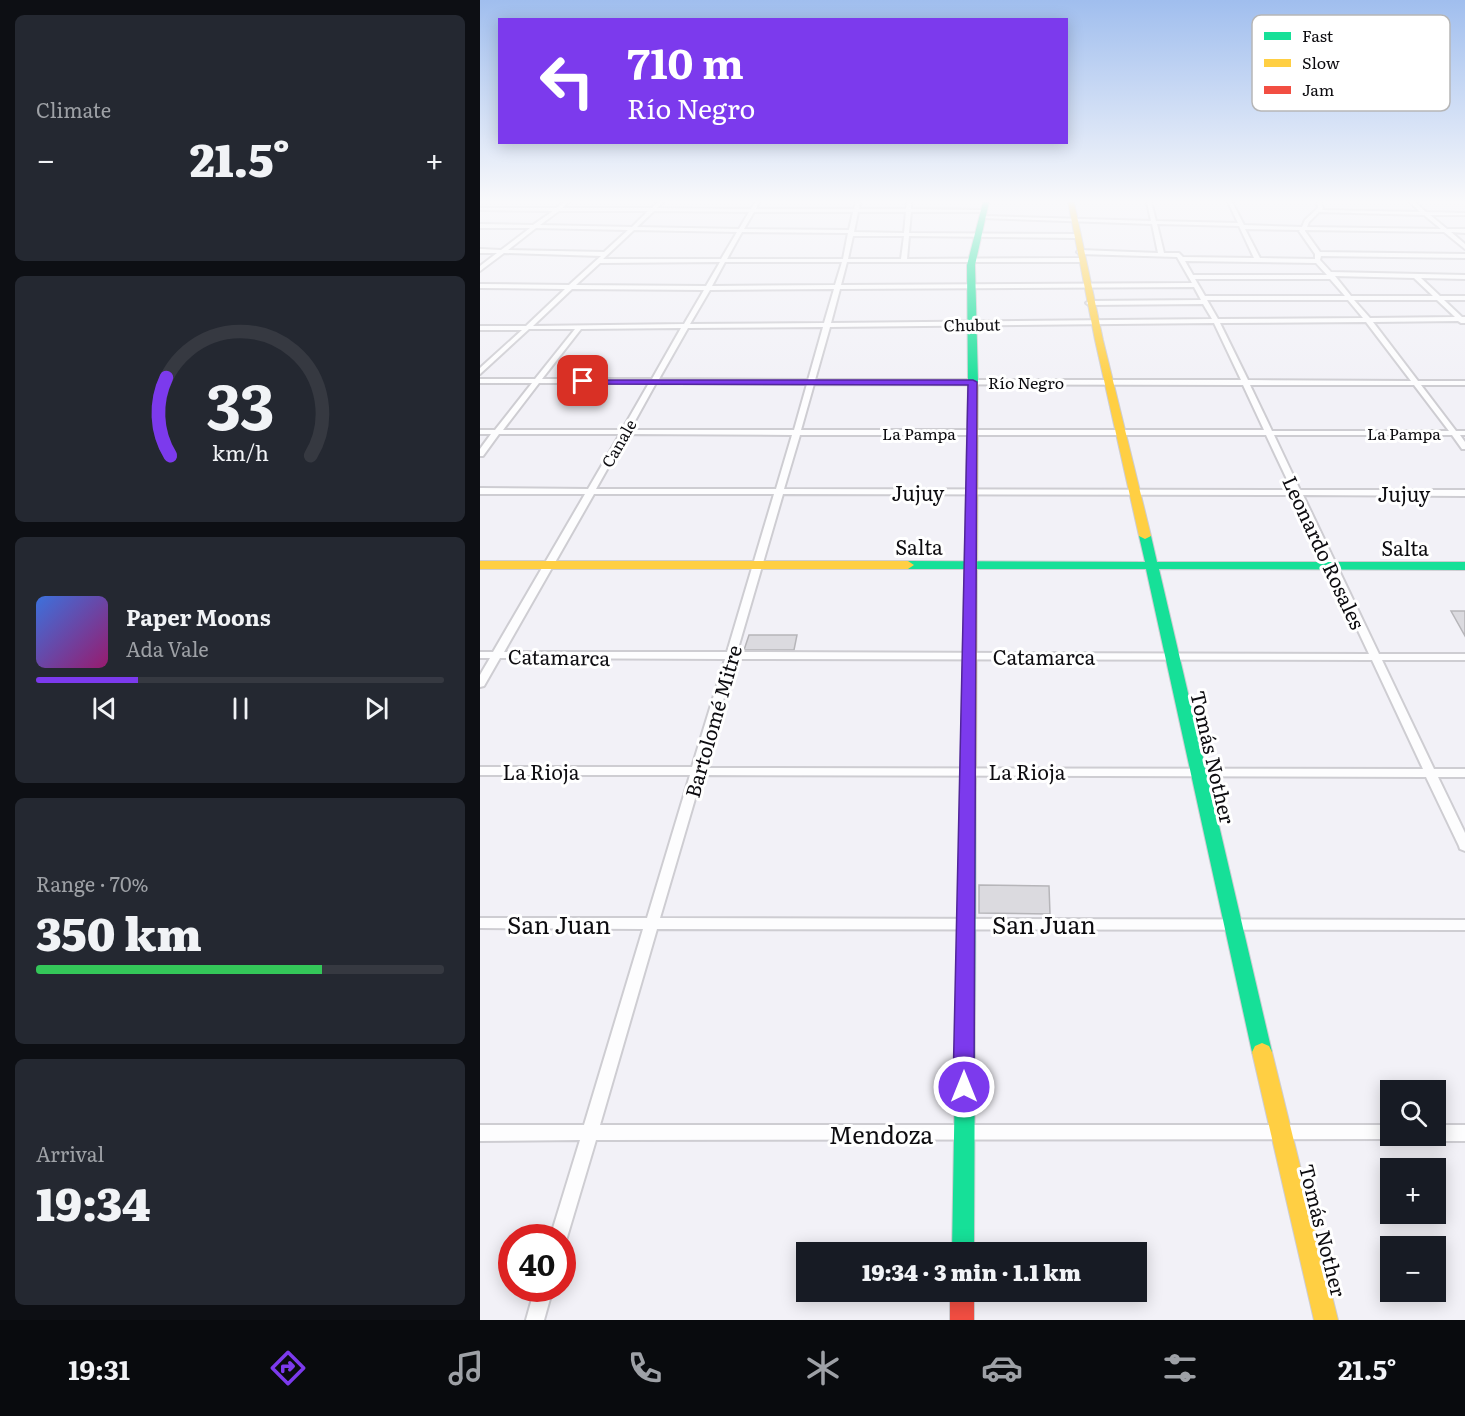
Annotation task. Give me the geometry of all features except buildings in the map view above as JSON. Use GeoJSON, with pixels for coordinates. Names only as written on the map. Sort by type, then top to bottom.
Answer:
{"type":"FeatureCollection","features":[{"type":"Feature","properties":{"kind":"street"},"geometry":{"type":"LineString","coordinates":[[480,372],[595,264]]}},
{"type":"Feature","properties":{"kind":"street","name":"Canale"},"geometry":{"type":"LineString","coordinates":[[480,684],[720,264]]}},
{"type":"Feature","properties":{"kind":"street","name":"Bartolomé Mitre"},"geometry":{"type":"LineString","coordinates":[[563,1224],[699,771],[756,565],[797,432],[844,264]]}},
{"type":"Feature","properties":{"kind":"street"},"geometry":{"type":"LineString","coordinates":[[963,1242],[966,771],[973,382],[972,264]]}},
{"type":"Feature","properties":{"kind":"street","name":"Tomás Nother"},"geometry":{"type":"LineString","coordinates":[[1082,264],[1093,323],[1152,565],[1231,924],[1326,1320]]}},
{"type":"Feature","properties":{"kind":"street","name":"Leonardo Rosales"},"geometry":{"type":"LineString","coordinates":[[1185,264],[1216,321],[1465,846]]}},
{"type":"Feature","properties":{"kind":"street"},"geometry":{"type":"LineString","coordinates":[[1323,264],[1465,447]]}},
{"type":"Feature","properties":{"kind":"street"},"geometry":{"type":"LineString","coordinates":[[480,286],[570,288],[1086,286],[1332,276],[1465,277]]}},
{"type":"Feature","properties":{"kind":"street"},"geometry":{"type":"LineString","coordinates":[[1416,276],[1463,321]]}},
{"type":"Feature","properties":{"kind":"street"},"geometry":{"type":"LineString","coordinates":[[1089,303],[1349,297],[1465,298]]}},
{"type":"Feature","properties":{"kind":"street","name":"Chubut"},"geometry":{"type":"LineString","coordinates":[[480,328],[1463,321]]}},
{"type":"Feature","properties":{"kind":"street"},"geometry":{"type":"LineString","coordinates":[[480,454],[578,328]]}},
{"type":"Feature","properties":{"kind":"street","name":"Río Negro"},"geometry":{"type":"LineString","coordinates":[[480,381],[1465,382]]}},
{"type":"Feature","properties":{"kind":"street","name":"La Pampa"},"geometry":{"type":"LineString","coordinates":[[480,432],[1465,433]]}},
{"type":"Feature","properties":{"kind":"street","name":"Jujuy"},"geometry":{"type":"LineString","coordinates":[[480,491],[1465,493]]}},
{"type":"Feature","properties":{"kind":"street","name":"Salta"},"geometry":{"type":"LineString","coordinates":[[480,565],[1465,566]]}},
{"type":"Feature","properties":{"kind":"street","name":"Catamarca"},"geometry":{"type":"LineString","coordinates":[[480,655],[1465,657]]}},
{"type":"Feature","properties":{"kind":"street","name":"La Rioja"},"geometry":{"type":"LineString","coordinates":[[480,771],[1465,773]]}},
{"type":"Feature","properties":{"kind":"street","name":"San Juan"},"geometry":{"type":"LineString","coordinates":[[480,923],[1465,925]]}},
{"type":"Feature","properties":{"kind":"street","name":"Mendoza"},"geometry":{"type":"LineString","coordinates":[[480,1133],[1380,1132]]}},
{"type":"Feature","properties":{"kind":"street"},"geometry":{"type":"LineString","coordinates":[[1446,1133],[1465,1133]]}},
{"type":"Feature","properties":{"kind":"street"},"geometry":{"type":"LineString","coordinates":[[535,1320],[540,1302]]}},
{"type":"Feature","properties":{"kind":"street"},"geometry":{"type":"LineString","coordinates":[[962,1302],[962,1320]]}},
{"type":"Feature","properties":{"kind":"traffic: fast"},"geometry":{"type":"LineString","coordinates":[[971,264],[973,383]]}},
{"type":"Feature","properties":{"kind":"traffic: fast"},"geometry":{"type":"LineString","coordinates":[[1145,536],[1262,1052]]}},
{"type":"Feature","properties":{"kind":"traffic: fast"},"geometry":{"type":"LineString","coordinates":[[908,565],[1465,566]]}},
{"type":"Feature","properties":{"kind":"traffic: fast"},"geometry":{"type":"LineString","coordinates":[[963,1242],[968,789]]}},
{"type":"Feature","properties":{"kind":"traffic: slow"},"geometry":{"type":"LineString","coordinates":[[1083,264],[1145,536]]}},
{"type":"Feature","properties":{"kind":"traffic: slow"},"geometry":{"type":"LineString","coordinates":[[968,789],[973,383]]}},
{"type":"Feature","properties":{"kind":"traffic: slow"},"geometry":{"type":"LineString","coordinates":[[480,565],[908,565]]}},
{"type":"Feature","properties":{"kind":"traffic: slow"},"geometry":{"type":"LineString","coordinates":[[1262,1052],[1326,1320]]}},
{"type":"Feature","properties":{"kind":"traffic: jam"},"geometry":{"type":"LineString","coordinates":[[962,1302],[962,1320]]}},
{"type":"Feature","properties":{"kind":"route"},"geometry":{"type":"LineString","coordinates":[[583,381],[973,382],[966,771],[964,1087]]}}]}
